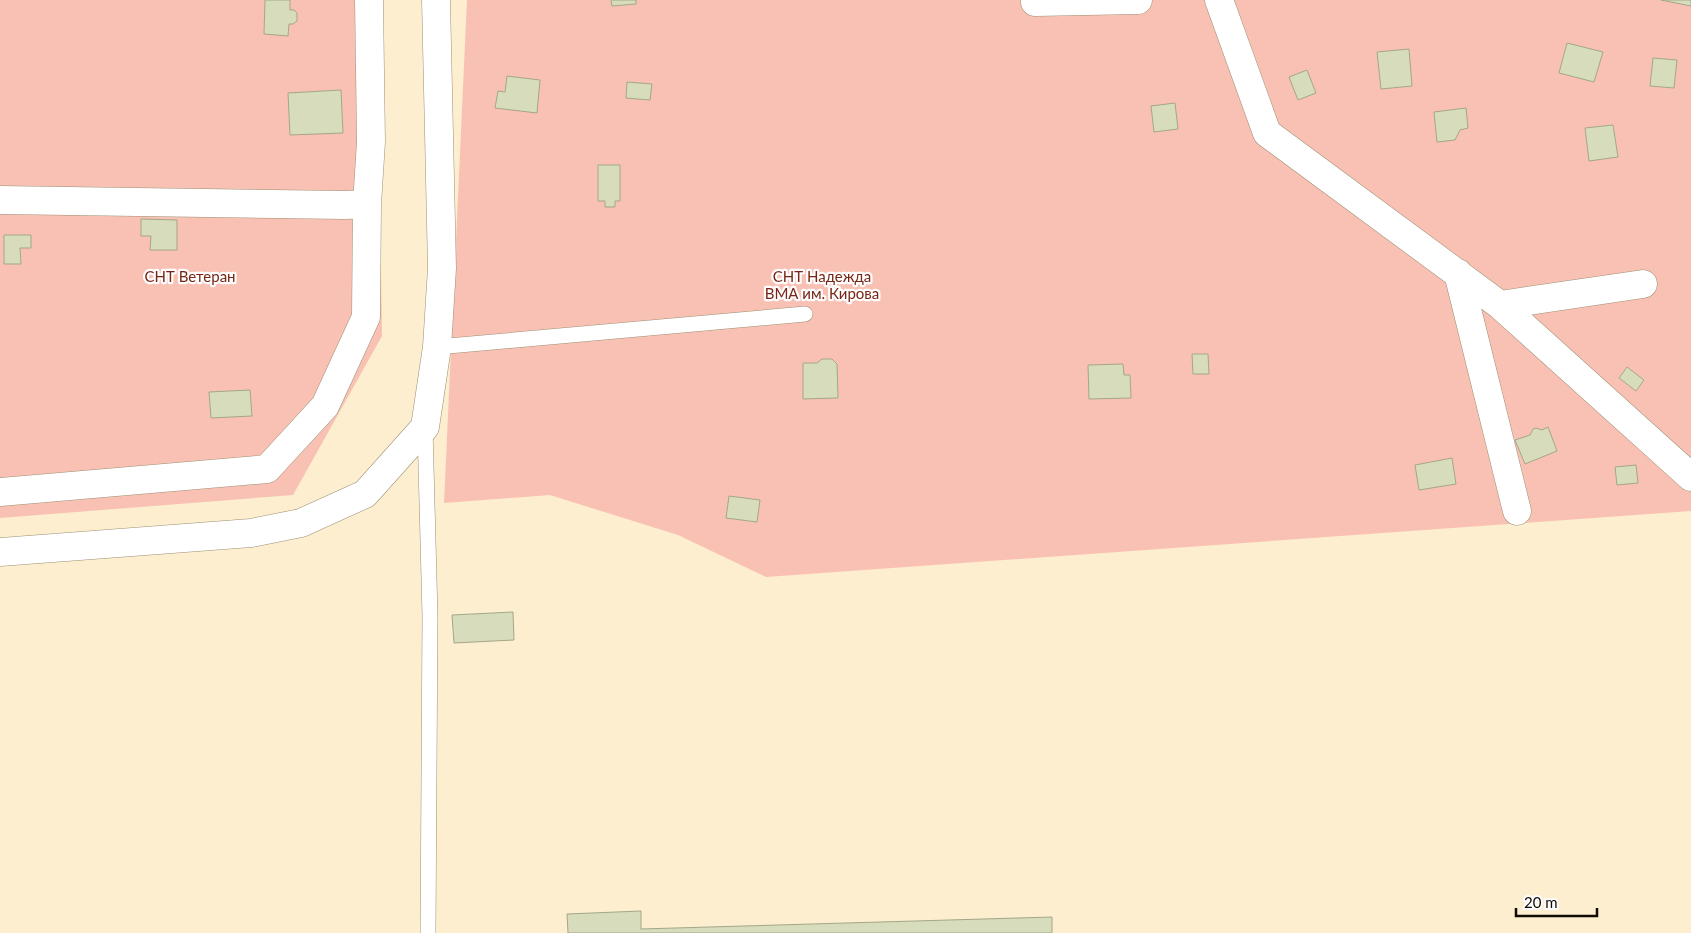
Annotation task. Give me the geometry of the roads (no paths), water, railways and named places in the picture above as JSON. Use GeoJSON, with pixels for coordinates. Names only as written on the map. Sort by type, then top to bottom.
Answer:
{"type":"FeatureCollection","features":[{"type":"Feature","properties":{"kind":"street"},"geometry":{"type":"LineString","coordinates":[[0,492],[267,469],[325,406],[366,317],[367,204],[371,142],[369,0]]}},
{"type":"Feature","properties":{"kind":"street"},"geometry":{"type":"LineString","coordinates":[[0,552],[251,533],[301,523],[365,494],[424,427],[437,347],[442,268],[436,0]]}},
{"type":"Feature","properties":{"kind":"street"},"geometry":{"type":"LineString","coordinates":[[1035,2],[1138,0]]}},
{"type":"Feature","properties":{"kind":"street"},"geometry":{"type":"LineString","coordinates":[[1219,0],[1267,133],[1500,305],[1691,477]]}},
{"type":"Feature","properties":{"kind":"street"},"geometry":{"type":"LineString","coordinates":[[0,200],[367,204]]}},
{"type":"Feature","properties":{"kind":"street"},"geometry":{"type":"LineString","coordinates":[[1458,273],[1518,511]]}},
{"type":"Feature","properties":{"kind":"street"},"geometry":{"type":"LineString","coordinates":[[1500,305],[1642,284]]}},
{"type":"Feature","properties":{"kind":"lane"},"geometry":{"type":"LineString","coordinates":[[437,347],[805,314]]}},
{"type":"Feature","properties":{"kind":"lane"},"geometry":{"type":"LineString","coordinates":[[424,427],[430,616],[428,933]]}},
{"type":"Feature","properties":{"kind":"park label","name":"СНТ Ветеран"},"geometry":{"type":"Point","coordinates":[190,277]}},
{"type":"Feature","properties":{"kind":"park label","name":"СНТ Надежда ВМА им. Кирова"},"geometry":{"type":"Point","coordinates":[822,286]}}]}
